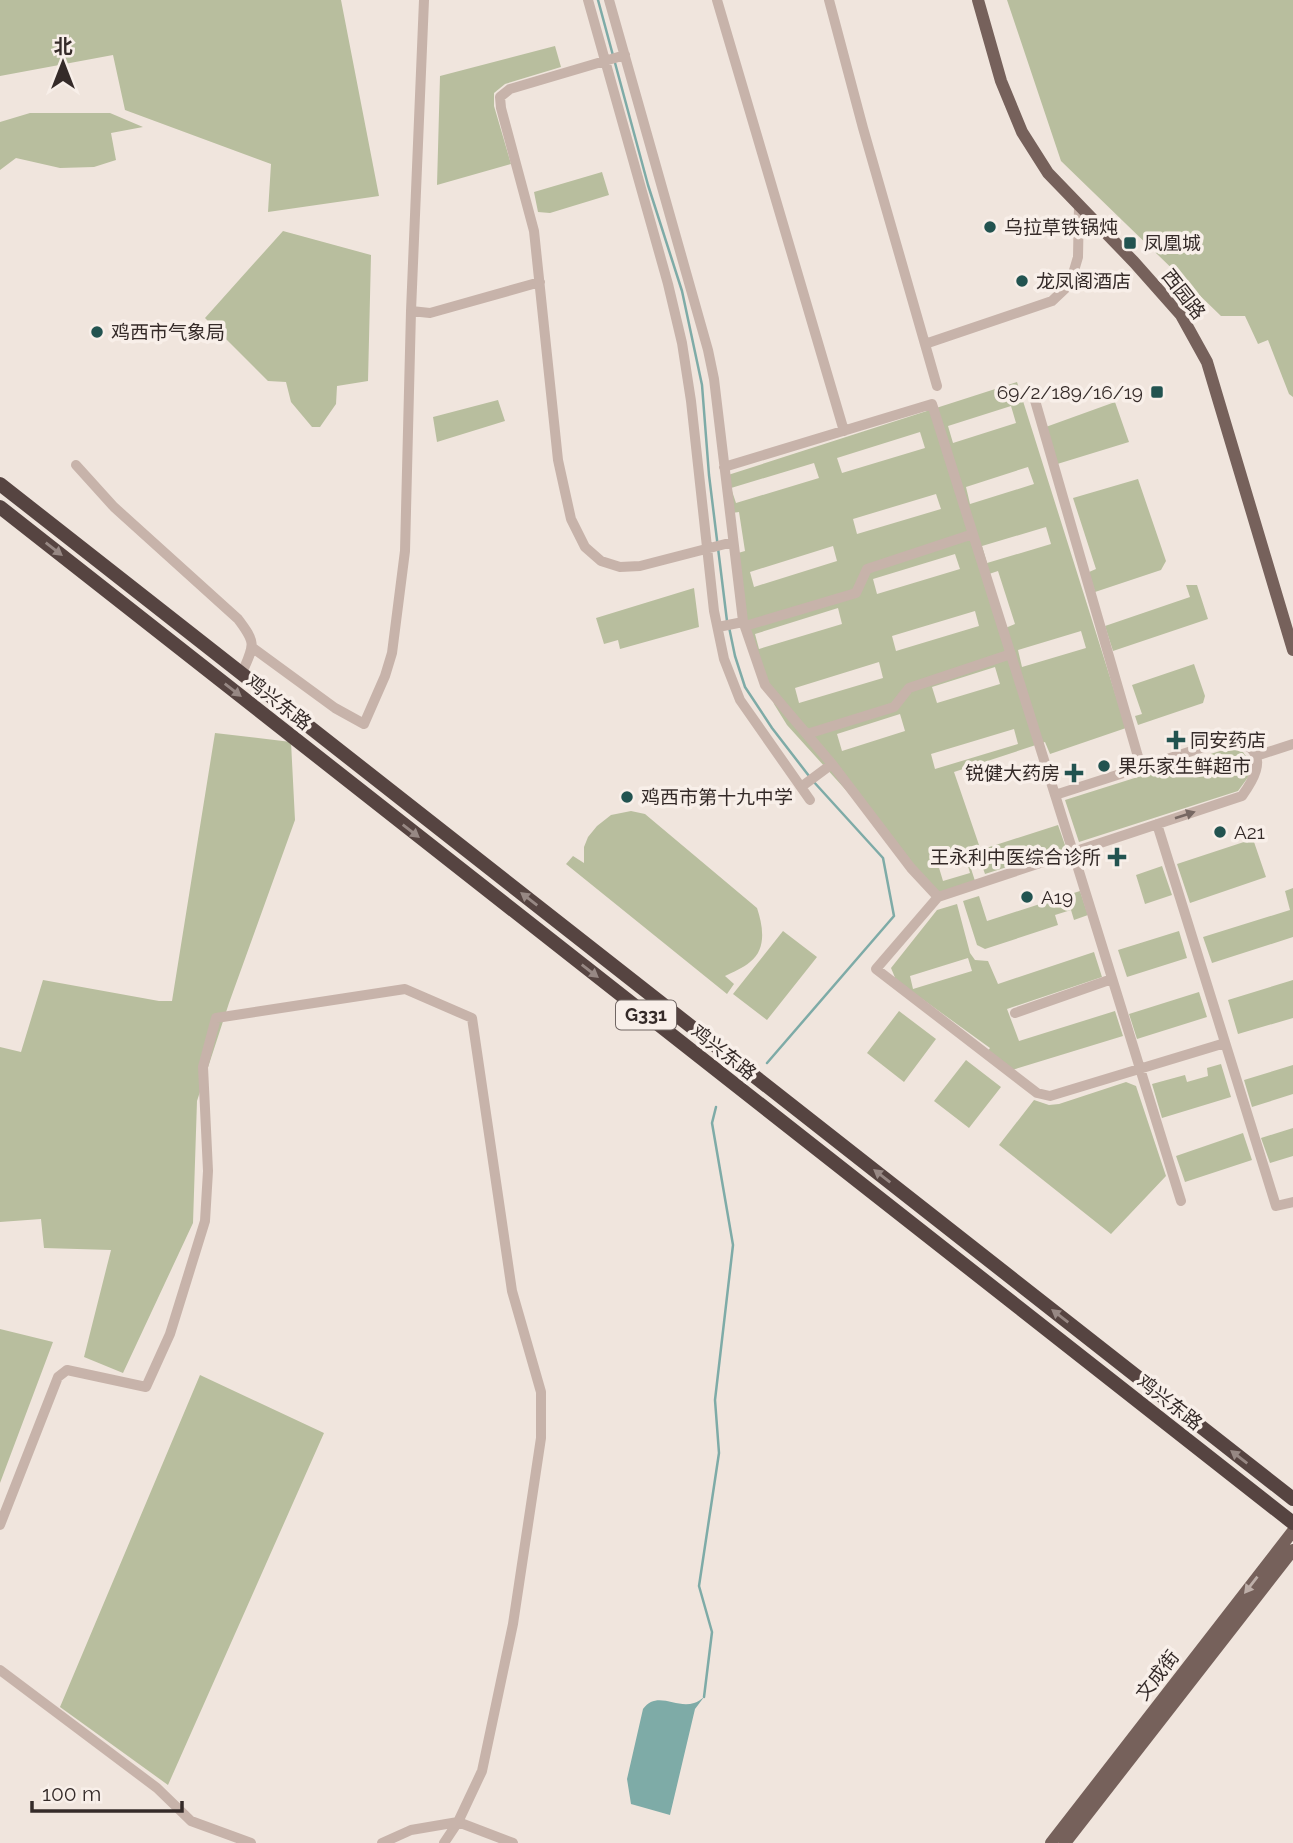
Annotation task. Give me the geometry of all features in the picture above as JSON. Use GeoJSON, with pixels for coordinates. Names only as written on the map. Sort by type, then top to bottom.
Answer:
{"type":"FeatureCollection","features":[{"type":"Feature","properties":{"kind":"highway","name":"鸡兴东路"},"geometry":{"type":"LineString","coordinates":[[0,484],[1293,1499]]}},
{"type":"Feature","properties":{"kind":"highway","name":"鸡兴东路"},"geometry":{"type":"LineString","coordinates":[[0,507],[1293,1524]]}},
{"type":"Feature","properties":{"kind":"main road","name":"西园路"},"geometry":{"type":"LineString","coordinates":[[978,0],[1001,81],[1021,132],[1048,173],[1181,315],[1207,362],[1293,650]]}},
{"type":"Feature","properties":{"kind":"main road","name":"文成街"},"geometry":{"type":"LineString","coordinates":[[1051,1843],[1293,1531]]}},
{"type":"Feature","properties":{"kind":"main road","name":"文成街"},"geometry":{"type":"LineString","coordinates":[[1065,1843],[1293,1550]]}},
{"type":"Feature","properties":{"kind":"street"},"geometry":{"type":"LineString","coordinates":[[253,648],[335,708],[363,724],[385,676],[392,653],[405,551],[411,312],[424,0]]}},
{"type":"Feature","properties":{"kind":"street"},"geometry":{"type":"LineString","coordinates":[[588,0],[682,343],[707,548],[724,659],[740,699],[810,800]]}},
{"type":"Feature","properties":{"kind":"street"},"geometry":{"type":"LineString","coordinates":[[609,0],[708,350],[744,624],[765,685],[832,764],[911,868],[937,897]]}},
{"type":"Feature","properties":{"kind":"street"},"geometry":{"type":"LineString","coordinates":[[718,0],[844,431]]}},
{"type":"Feature","properties":{"kind":"street"},"geometry":{"type":"LineString","coordinates":[[829,0],[937,386]]}},
{"type":"Feature","properties":{"kind":"street"},"geometry":{"type":"LineString","coordinates":[[625,55],[510,89],[500,97],[534,231],[558,460],[571,519],[585,547],[601,561],[620,567],[640,566],[733,542]]}},
{"type":"Feature","properties":{"kind":"street"},"geometry":{"type":"LineString","coordinates":[[925,344],[1052,301],[1070,284],[1078,257],[1079,205]]}},
{"type":"Feature","properties":{"kind":"street"},"geometry":{"type":"LineString","coordinates":[[411,312],[430,313],[540,282]]}},
{"type":"Feature","properties":{"kind":"street"},"geometry":{"type":"LineString","coordinates":[[1034,397],[1141,767]]}},
{"type":"Feature","properties":{"kind":"street"},"geometry":{"type":"LineString","coordinates":[[724,467],[932,404],[1181,1200]]}},
{"type":"Feature","properties":{"kind":"street"},"geometry":{"type":"LineString","coordinates":[[76,466],[114,507],[238,619],[250,635],[253,648],[242,673]]}},
{"type":"Feature","properties":{"kind":"street"},"geometry":{"type":"LineString","coordinates":[[718,628],[744,624],[856,593],[867,569],[973,534]]}},
{"type":"Feature","properties":{"kind":"street"},"geometry":{"type":"LineString","coordinates":[[807,734],[894,707],[909,688],[1011,654]]}},
{"type":"Feature","properties":{"kind":"street"},"geometry":{"type":"LineString","coordinates":[[1055,795],[1226,740],[1247,745],[1256,756],[1254,779],[1242,796],[937,897],[876,969],[1037,1093],[1050,1096],[1225,1043]]}},
{"type":"Feature","properties":{"kind":"street"},"geometry":{"type":"LineString","coordinates":[[1256,756],[1293,744]]}},
{"type":"Feature","properties":{"kind":"street"},"geometry":{"type":"LineString","coordinates":[[801,787],[832,764]]}},
{"type":"Feature","properties":{"kind":"street"},"geometry":{"type":"LineString","coordinates":[[1157,824],[1276,1206],[1293,1202]]}},
{"type":"Feature","properties":{"kind":"street"},"geometry":{"type":"LineString","coordinates":[[1015,1013],[1112,979]]}},
{"type":"Feature","properties":{"kind":"street"},"geometry":{"type":"LineString","coordinates":[[0,1525],[58,1377],[67,1370],[146,1387],[170,1334],[205,1222],[208,1171],[203,1067],[216,1018],[405,989],[472,1018],[512,1292],[541,1392],[541,1438],[513,1624],[482,1771],[458,1822],[444,1843]]}},
{"type":"Feature","properties":{"kind":"street"},"geometry":{"type":"LineString","coordinates":[[0,1670],[157,1788],[191,1821],[251,1843]]}},
{"type":"Feature","properties":{"kind":"street"},"geometry":{"type":"LineString","coordinates":[[382,1843],[411,1830],[458,1822],[513,1843]]}},
{"type":"Feature","properties":{"kind":"green space"},"geometry":{"type":"Polygon","coordinates":[[[0,0],[341,0],[379,196],[268,212],[271,164],[125,110],[113,55],[0,76],[0,0]]]}},
{"type":"Feature","properties":{"kind":"green space"},"geometry":{"type":"Polygon","coordinates":[[[1007,0],[1293,0],[1293,397],[1289,394],[1268,340],[1258,344],[1245,316],[1221,316],[1061,161],[1007,0]]]}},
{"type":"Feature","properties":{"kind":"green space"},"geometry":{"type":"Polygon","coordinates":[[[555,46],[561,67],[505,84],[494,93],[494,106],[511,164],[437,185],[440,76],[555,46]]]}},
{"type":"Feature","properties":{"kind":"green space"},"geometry":{"type":"Polygon","coordinates":[[[30,113],[110,113],[143,127],[111,133],[116,160],[94,167],[60,168],[16,158],[0,170],[0,122],[30,113]]]}},
{"type":"Feature","properties":{"kind":"green space"},"geometry":{"type":"Polygon","coordinates":[[[602,172],[609,195],[550,213],[538,212],[534,192],[602,172]]]}},
{"type":"Feature","properties":{"kind":"green space"},"geometry":{"type":"Polygon","coordinates":[[[283,231],[371,255],[368,381],[337,386],[336,404],[320,427],[312,427],[291,402],[286,382],[268,381],[205,318],[283,231]]]}},
{"type":"Feature","properties":{"kind":"green space"},"geometry":{"type":"Polygon","coordinates":[[[1017,382],[1126,728],[1050,754],[1045,742],[954,772],[979,845],[965,850],[975,881],[939,893],[787,725],[774,704],[746,620],[738,553],[745,551],[739,512],[732,513],[728,475],[1017,382]],[[1011,406],[948,426],[953,443],[1016,423],[1011,406]],[[920,432],[837,458],[842,473],[925,448],[920,432]],[[814,463],[731,488],[736,503],[819,478],[814,463]],[[1028,467],[966,487],[970,504],[1034,484],[1028,467]],[[936,494],[853,519],[857,534],[941,509],[936,494]],[[1046,527],[982,546],[987,563],[1051,544],[1046,527]],[[833,546],[750,572],[754,587],[837,561],[833,546]],[[955,554],[873,579],[877,594],[960,569],[955,554]],[[998,571],[986,575],[1003,629],[1015,624],[998,571]],[[838,608],[755,634],[759,649],[842,624],[838,608]],[[975,611],[892,636],[896,651],[979,626],[975,611]],[[1081,631],[1018,650],[1022,667],[1086,648],[1081,631]],[[879,662],[795,688],[799,703],[883,678],[879,662]],[[995,667],[932,687],[937,703],[1000,684],[995,667]],[[900,714],[837,734],[842,751],[905,731],[900,714]],[[1014,729],[931,754],[935,769],[1018,744],[1014,729]],[[964,852],[937,861],[943,881],[970,873],[964,852]]]}},
{"type":"Feature","properties":{"kind":"green space"},"geometry":{"type":"Polygon","coordinates":[[[498,400],[505,421],[437,442],[433,417],[498,400]]]}},
{"type":"Feature","properties":{"kind":"green space"},"geometry":{"type":"Polygon","coordinates":[[[1115,402],[1129,442],[1054,465],[1043,428],[1115,402]]]}},
{"type":"Feature","properties":{"kind":"green space"},"geometry":{"type":"Polygon","coordinates":[[[1138,479],[1166,561],[1161,570],[1095,592],[1089,572],[1096,569],[1073,498],[1138,479]]]}},
{"type":"Feature","properties":{"kind":"green space"},"geometry":{"type":"Polygon","coordinates":[[[1186,585],[1197,585],[1208,619],[1113,651],[1105,626],[1190,597],[1186,585]]]}},
{"type":"Feature","properties":{"kind":"green space"},"geometry":{"type":"Polygon","coordinates":[[[694,588],[699,627],[620,649],[618,640],[604,644],[596,618],[694,588]]]}},
{"type":"Feature","properties":{"kind":"green space"},"geometry":{"type":"Polygon","coordinates":[[[1194,664],[1205,696],[1203,703],[1138,725],[1135,716],[1142,714],[1132,685],[1194,664]]]}},
{"type":"Feature","properties":{"kind":"green space"},"geometry":{"type":"Polygon","coordinates":[[[215,733],[291,742],[295,820],[197,1101],[193,1223],[123,1373],[84,1357],[111,1250],[44,1248],[41,1219],[0,1222],[0,1047],[21,1052],[43,980],[172,1001],[215,733]]]}},
{"type":"Feature","properties":{"kind":"green space"},"geometry":{"type":"Polygon","coordinates":[[[1220,751],[1243,752],[1250,762],[1249,776],[1238,791],[1079,842],[1065,800],[1220,751]]]}},
{"type":"Feature","properties":{"kind":"green space"},"geometry":{"type":"Polygon","coordinates":[[[631,811],[645,814],[757,908],[762,930],[759,951],[747,964],[725,976],[734,984],[727,994],[566,864],[573,856],[584,863],[584,847],[597,826],[611,815],[631,811]]]}},
{"type":"Feature","properties":{"kind":"green space"},"geometry":{"type":"Polygon","coordinates":[[[1058,825],[1066,848],[985,874],[977,851],[1058,825]]]}},
{"type":"Feature","properties":{"kind":"green space"},"geometry":{"type":"Polygon","coordinates":[[[1253,839],[1266,877],[1190,903],[1177,864],[1253,839]]]}},
{"type":"Feature","properties":{"kind":"green space"},"geometry":{"type":"Polygon","coordinates":[[[1162,866],[1172,895],[1145,904],[1136,875],[1162,866]]]}},
{"type":"Feature","properties":{"kind":"green space"},"geometry":{"type":"Polygon","coordinates":[[[1293,888],[1293,937],[1212,963],[1203,937],[1290,910],[1285,891],[1293,888]]]}},
{"type":"Feature","properties":{"kind":"green space"},"geometry":{"type":"Polygon","coordinates":[[[1080,891],[1088,915],[1074,920],[1071,910],[1055,915],[1058,925],[985,949],[977,945],[963,901],[979,896],[987,921],[1080,891]]]}},
{"type":"Feature","properties":{"kind":"green space"},"geometry":{"type":"Polygon","coordinates":[[[957,904],[970,953],[975,960],[988,961],[998,984],[1094,952],[1102,977],[1007,1009],[1019,1041],[1115,1011],[1123,1036],[1012,1070],[988,1051],[990,1048],[896,980],[891,968],[937,910],[957,904]],[[968,958],[910,976],[913,989],[972,971],[968,958]]]}},
{"type":"Feature","properties":{"kind":"green space"},"geometry":{"type":"Polygon","coordinates":[[[783,931],[817,957],[767,1020],[733,994],[783,931]]]}},
{"type":"Feature","properties":{"kind":"green space"},"geometry":{"type":"Polygon","coordinates":[[[1179,931],[1187,958],[1127,977],[1118,950],[1179,931]]]}},
{"type":"Feature","properties":{"kind":"green space"},"geometry":{"type":"Polygon","coordinates":[[[1293,980],[1293,1018],[1238,1034],[1228,1000],[1293,980]]]}},
{"type":"Feature","properties":{"kind":"green space"},"geometry":{"type":"Polygon","coordinates":[[[1199,992],[1207,1017],[1137,1039],[1129,1014],[1199,992]]]}},
{"type":"Feature","properties":{"kind":"green space"},"geometry":{"type":"Polygon","coordinates":[[[899,1011],[936,1039],[904,1082],[867,1053],[899,1011]]]}},
{"type":"Feature","properties":{"kind":"green space"},"geometry":{"type":"Polygon","coordinates":[[[966,1060],[1001,1087],[969,1128],[934,1101],[966,1060]]]}},
{"type":"Feature","properties":{"kind":"green space"},"geometry":{"type":"Polygon","coordinates":[[[1221,1064],[1231,1097],[1162,1118],[1152,1084],[1185,1075],[1187,1082],[1208,1076],[1207,1068],[1221,1064]]]}},
{"type":"Feature","properties":{"kind":"green space"},"geometry":{"type":"Polygon","coordinates":[[[1293,1065],[1293,1094],[1252,1107],[1244,1080],[1293,1065]]]}},
{"type":"Feature","properties":{"kind":"green space"},"geometry":{"type":"Polygon","coordinates":[[[1126,1082],[1136,1086],[1166,1176],[1111,1234],[999,1145],[1034,1100],[1049,1105],[1059,1104],[1126,1082]]]}},
{"type":"Feature","properties":{"kind":"green space"},"geometry":{"type":"Polygon","coordinates":[[[1293,1128],[1293,1156],[1270,1163],[1261,1138],[1293,1128]]]}},
{"type":"Feature","properties":{"kind":"green space"},"geometry":{"type":"Polygon","coordinates":[[[1243,1133],[1252,1160],[1185,1182],[1176,1156],[1243,1133]]]}},
{"type":"Feature","properties":{"kind":"green space"},"geometry":{"type":"Polygon","coordinates":[[[0,1329],[53,1342],[0,1483],[0,1329]]]}},
{"type":"Feature","properties":{"kind":"green space"},"geometry":{"type":"Polygon","coordinates":[[[200,1375],[324,1433],[168,1785],[60,1707],[200,1375]]]}},
{"type":"Feature","properties":{"kind":"water"},"geometry":{"type":"Polygon","coordinates":[[[704,1697],[695,1709],[670,1815],[631,1804],[627,1779],[643,1709],[654,1701],[687,1704],[695,1703],[704,1697]]]}},
{"type":"Feature","properties":{"kind":"waterway"},"geometry":{"type":"LineString","coordinates":[[598,0],[648,185],[682,291],[702,385],[709,475],[727,621]]}},
{"type":"Feature","properties":{"kind":"waterway"},"geometry":{"type":"LineString","coordinates":[[729,627],[745,687],[809,776]]}},
{"type":"Feature","properties":{"kind":"waterway"},"geometry":{"type":"LineString","coordinates":[[767,1063],[894,916],[883,858],[813,781]]}},
{"type":"Feature","properties":{"kind":"waterway"},"geometry":{"type":"LineString","coordinates":[[704,1697],[712,1632],[699,1586],[719,1453],[715,1400],[733,1245],[712,1123],[716,1107]]}},
{"type":"Feature","properties":{"kind":"place","name":"乌拉草铁锅炖"},"geometry":{"type":"Point","coordinates":[990,227]}},
{"type":"Feature","properties":{"kind":"place","name":"凤凰城"},"geometry":{"type":"Point","coordinates":[1130,243]}},
{"type":"Feature","properties":{"kind":"place","name":"龙凤阁酒店"},"geometry":{"type":"Point","coordinates":[1022,281]}},
{"type":"Feature","properties":{"kind":"place","name":"鸡西市气象局"},"geometry":{"type":"Point","coordinates":[97,332]}},
{"type":"Feature","properties":{"kind":"place","name":"69/2/189/16/19"},"geometry":{"type":"Point","coordinates":[1157,392]}},
{"type":"Feature","properties":{"kind":"place","name":"同安药店"},"geometry":{"type":"Point","coordinates":[1176,740]}},
{"type":"Feature","properties":{"kind":"place","name":"果乐家生鲜超市"},"geometry":{"type":"Point","coordinates":[1104,766]}},
{"type":"Feature","properties":{"kind":"place","name":"锐健大药房"},"geometry":{"type":"Point","coordinates":[1074,773]}},
{"type":"Feature","properties":{"kind":"place","name":"鸡西市第十九中学"},"geometry":{"type":"Point","coordinates":[627,797]}},
{"type":"Feature","properties":{"kind":"place","name":"A21"},"geometry":{"type":"Point","coordinates":[1220,832]}},
{"type":"Feature","properties":{"kind":"place","name":"王永利中医综合诊所"},"geometry":{"type":"Point","coordinates":[1117,857]}},
{"type":"Feature","properties":{"kind":"place","name":"A19"},"geometry":{"type":"Point","coordinates":[1027,897]}}]}
